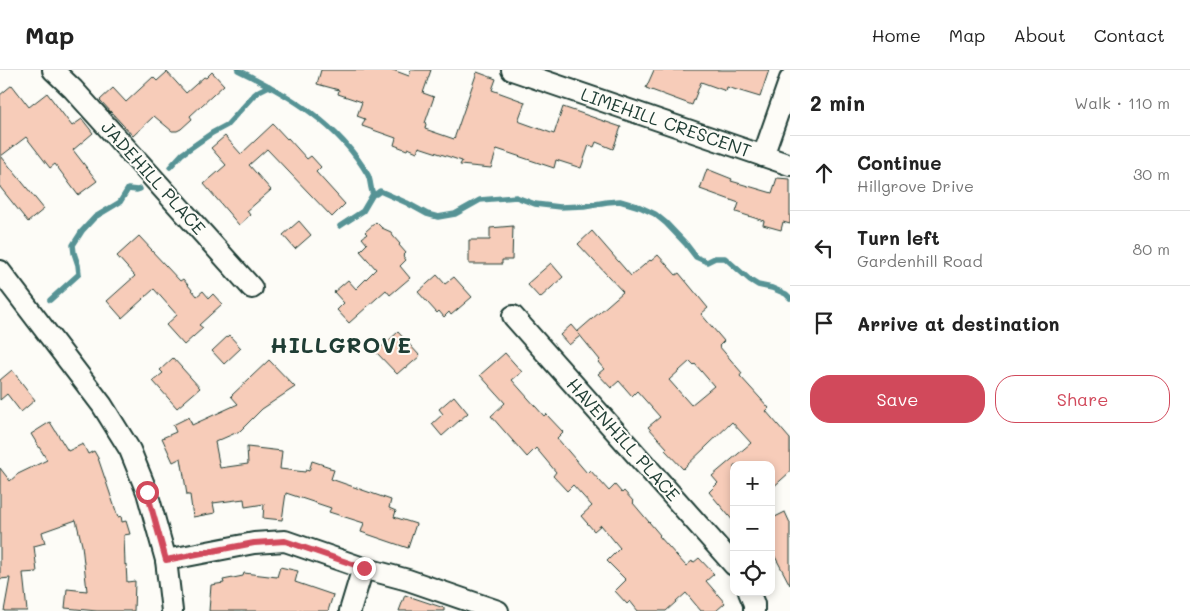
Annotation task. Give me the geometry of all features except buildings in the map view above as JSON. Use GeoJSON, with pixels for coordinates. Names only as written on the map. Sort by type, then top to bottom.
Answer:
{"type":"FeatureCollection","features":[{"type":"Feature","properties":{"kind":"street","name":"JADEHILL PLACE"},"geometry":{"type":"LineString","coordinates":[[52,70],[72,89],[252,288]]}},
{"type":"Feature","properties":{"kind":"street","name":"LIMEHILL CRESCENT"},"geometry":{"type":"LineString","coordinates":[[512,70],[790,165]]}},
{"type":"Feature","properties":{"kind":"street","name":"LIMEHILL CRESCENT"},"geometry":{"type":"LineString","coordinates":[[764,156],[790,79]]}},
{"type":"Feature","properties":{"kind":"street"},"geometry":{"type":"LineString","coordinates":[[0,271],[102,405],[130,450],[147,492],[166,560],[172,611]]}},
{"type":"Feature","properties":{"kind":"street","name":"HAVENHILL PLACE"},"geometry":{"type":"LineString","coordinates":[[513,316],[730,560]]}},
{"type":"Feature","properties":{"kind":"street"},"geometry":{"type":"LineString","coordinates":[[166,560],[254,543],[285,541],[498,611]]}},
{"type":"Feature","properties":{"kind":"street"},"geometry":{"type":"LineString","coordinates":[[350,611],[364,568]]}},
{"type":"Feature","properties":{"kind":"street"},"geometry":{"type":"LineString","coordinates":[[750,596],[754,604],[754,611]]}},
{"type":"Feature","properties":{"kind":"waterway"},"geometry":{"type":"LineString","coordinates":[[238,70],[294,101],[328,126],[343,141],[368,175],[373,194],[380,191],[427,214],[438,217],[455,214],[480,200],[516,197],[535,204],[560,207],[620,201],[655,214],[666,223],[696,257],[707,262],[715,258],[725,258],[758,285],[772,288],[786,294],[790,298]]}},
{"type":"Feature","properties":{"kind":"waterway"},"geometry":{"type":"LineString","coordinates":[[170,167],[182,154],[227,125],[254,95],[269,86]]}},
{"type":"Feature","properties":{"kind":"waterway"},"geometry":{"type":"LineString","coordinates":[[50,300],[79,274],[73,245],[82,231],[95,217],[120,202],[128,189],[140,189]]}},
{"type":"Feature","properties":{"kind":"waterway"},"geometry":{"type":"LineString","coordinates":[[340,226],[363,211],[373,194]]}},
{"type":"Feature","properties":{"kind":"district","name":"HILLGROVE"},"geometry":{"type":"Point","coordinates":[341,345]}},
{"type":"Feature","properties":{"kind":"route"},"geometry":{"type":"LineString","coordinates":[[147,492],[166,560],[254,543],[285,541],[364,568]]}}]}
